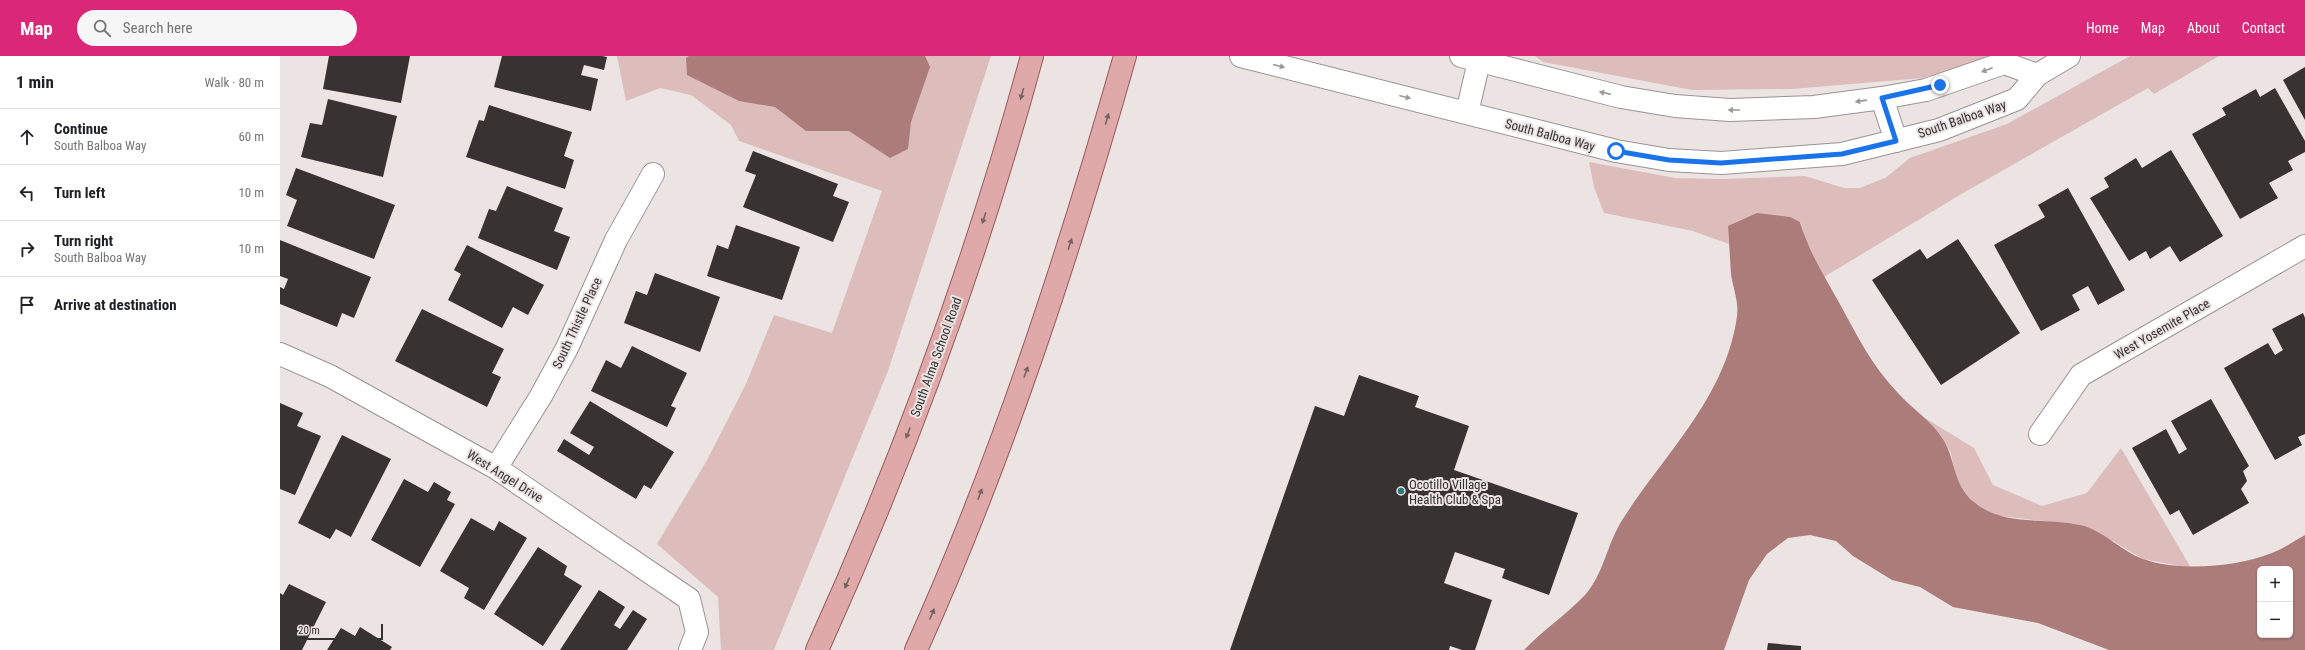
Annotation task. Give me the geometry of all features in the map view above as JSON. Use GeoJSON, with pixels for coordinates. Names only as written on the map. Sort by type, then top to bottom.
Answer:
{"type":"FeatureCollection","features":[{"type":"Feature","properties":{"kind":"main road","name":"South Alma School Road"},"geometry":{"type":"LineString","coordinates":[[817,650],[863,547],[926,386],[998,178],[1032,56]]}},
{"type":"Feature","properties":{"kind":"main road"},"geometry":{"type":"LineString","coordinates":[[916,650],[960,545],[1056,288],[1082,206],[1125,56]]}},
{"type":"Feature","properties":{"kind":"street","name":"South Balboa Way"},"geometry":{"type":"LineString","coordinates":[[1241,56],[1608,150],[1669,160],[1721,163],[1776,161],[1842,154],[1954,125],[2018,100],[2037,75],[2069,56]]}},
{"type":"Feature","properties":{"kind":"street"},"geometry":{"type":"LineString","coordinates":[[1467,113],[1476,57],[1577,87],[1675,106],[1730,110],[1773,110],[1814,107],[1882,98],[1926,90],[2004,63],[2037,75]]}},
{"type":"Feature","properties":{"kind":"street"},"geometry":{"type":"LineString","coordinates":[[1882,98],[1896,141]]}},
{"type":"Feature","properties":{"kind":"street","name":"South Thistle Place"},"geometry":{"type":"LineString","coordinates":[[496,468],[541,396],[567,348],[616,240],[653,174]]}},
{"type":"Feature","properties":{"kind":"street","name":"West Yosemite Place"},"geometry":{"type":"LineString","coordinates":[[2040,434],[2081,376],[2305,246]]}},
{"type":"Feature","properties":{"kind":"street","name":"West Angel Drive"},"geometry":{"type":"LineString","coordinates":[[280,354],[330,376],[496,468],[689,599],[694,641]]}},
{"type":"Feature","properties":{"kind":"shaded area"},"geometry":{"type":"Polygon","coordinates":[[[617,56],[991,56],[888,371],[774,650],[721,650],[718,597],[657,544],[706,462],[746,384],[774,315],[832,333],[882,191],[739,141],[731,125],[691,95],[660,88],[626,101],[617,56]]]}},
{"type":"Feature","properties":{"kind":"shaded area"},"geometry":{"type":"Polygon","coordinates":[[[689,56],[925,56],[930,67],[911,122],[908,149],[890,158],[849,131],[806,131],[775,107],[739,101],[687,75],[686,58],[689,56]]]}},
{"type":"Feature","properties":{"kind":"shaded area"},"geometry":{"type":"Polygon","coordinates":[[[1535,56],[1986,56],[1970,64],[1923,78],[1792,89],[1692,90],[1543,62],[1535,56]]]}},
{"type":"Feature","properties":{"kind":"shaded area"},"geometry":{"type":"Polygon","coordinates":[[[2130,56],[2219,56],[2154,94],[2148,88],[1963,193],[1824,277],[1805,237],[1801,222],[1728,226],[1729,244],[1693,231],[1604,213],[1594,187],[1589,162],[1675,178],[1723,179],[1805,176],[1844,188],[1860,188],[1885,178],[1910,158],[2007,124],[2130,56]]]}},
{"type":"Feature","properties":{"kind":"shaded area"},"geometry":{"type":"Polygon","coordinates":[[[1757,213],[1790,217],[1800,222],[1818,265],[1859,340],[1873,362],[1897,392],[1938,432],[1947,447],[1958,481],[1962,488],[1967,496],[1985,510],[2011,518],[2080,525],[2096,531],[2127,551],[2143,559],[2174,566],[2208,566],[2242,562],[2276,551],[2305,535],[2305,650],[2109,650],[2038,623],[1953,607],[1920,587],[1892,580],[1853,556],[1836,541],[1810,535],[1788,538],[1767,554],[1749,580],[1724,650],[1524,650],[1578,602],[1591,587],[1601,569],[1612,540],[1621,522],[1691,425],[1707,400],[1731,346],[1737,316],[1737,300],[1731,274],[1728,226],[1757,213]]]}},
{"type":"Feature","properties":{"kind":"shaded area"},"geometry":{"type":"Polygon","coordinates":[[[1925,418],[1974,448],[1993,485],[2042,506],[2087,493],[2121,448],[2191,568],[2143,559],[2113,541],[2043,521],[1992,515],[1964,493],[1955,474],[1951,453],[1942,437],[1925,418]]]}},
{"type":"Feature","properties":{"kind":"building"},"geometry":{"type":"Polygon","coordinates":[[[329,56],[410,56],[401,103],[323,89],[329,56]]]}},
{"type":"Feature","properties":{"kind":"building"},"geometry":{"type":"Polygon","coordinates":[[[502,56],[607,57],[604,70],[584,65],[581,75],[598,79],[591,111],[494,87],[502,56]]]}},
{"type":"Feature","properties":{"kind":"building"},"geometry":{"type":"Polygon","coordinates":[[[2305,67],[2305,120],[2283,80],[2305,67]]]}},
{"type":"Feature","properties":{"kind":"building"},"geometry":{"type":"Polygon","coordinates":[[[2275,88],[2305,141],[2305,152],[2288,161],[2293,170],[2269,183],[2278,198],[2240,219],[2192,134],[2226,115],[2222,108],[2256,89],[2260,97],[2275,88]]]}},
{"type":"Feature","properties":{"kind":"building"},"geometry":{"type":"Polygon","coordinates":[[[328,99],[397,116],[383,177],[301,157],[310,123],[322,125],[328,99]]]}},
{"type":"Feature","properties":{"kind":"building"},"geometry":{"type":"Polygon","coordinates":[[[489,105],[572,132],[564,156],[574,160],[565,189],[466,157],[479,120],[484,121],[489,105]]]}},
{"type":"Feature","properties":{"kind":"building"},"geometry":{"type":"Polygon","coordinates":[[[2171,150],[2223,236],[2180,262],[2170,246],[2150,259],[2146,251],[2129,261],[2090,198],[2109,187],[2104,178],[2136,158],[2142,168],[2171,150]]]}},
{"type":"Feature","properties":{"kind":"building"},"geometry":{"type":"Polygon","coordinates":[[[753,151],[838,184],[833,196],[849,202],[833,242],[743,207],[756,175],[745,171],[753,151]]]}},
{"type":"Feature","properties":{"kind":"building"},"geometry":{"type":"Polygon","coordinates":[[[296,168],[395,205],[374,259],[287,226],[297,200],[286,195],[296,168]]]}},
{"type":"Feature","properties":{"kind":"building"},"geometry":{"type":"Polygon","coordinates":[[[507,186],[563,208],[554,231],[570,237],[557,270],[478,238],[489,209],[496,211],[507,186]]]}},
{"type":"Feature","properties":{"kind":"building"},"geometry":{"type":"Polygon","coordinates":[[[2068,188],[2125,290],[2098,305],[2088,286],[2072,295],[2080,310],[2041,331],[1994,245],[2045,217],[2038,205],[2068,188]]]}},
{"type":"Feature","properties":{"kind":"building"},"geometry":{"type":"Polygon","coordinates":[[[736,225],[800,247],[782,300],[707,276],[717,245],[728,249],[736,225]]]}},
{"type":"Feature","properties":{"kind":"building"},"geometry":{"type":"Polygon","coordinates":[[[1958,239],[2020,333],[1941,385],[1872,280],[1920,249],[1927,259],[1958,239]]]}},
{"type":"Feature","properties":{"kind":"building"},"geometry":{"type":"Polygon","coordinates":[[[280,240],[371,277],[354,318],[342,313],[337,327],[280,304],[280,287],[284,289],[288,279],[280,276],[280,240]]]}},
{"type":"Feature","properties":{"kind":"building"},"geometry":{"type":"Polygon","coordinates":[[[467,245],[544,285],[528,315],[513,307],[502,328],[448,300],[461,274],[454,270],[467,245]]]}},
{"type":"Feature","properties":{"kind":"building"},"geometry":{"type":"Polygon","coordinates":[[[655,273],[720,297],[700,352],[624,323],[636,291],[647,295],[655,273]]]}},
{"type":"Feature","properties":{"kind":"building"},"geometry":{"type":"Polygon","coordinates":[[[422,309],[504,349],[492,373],[501,377],[487,407],[395,361],[422,309]]]}},
{"type":"Feature","properties":{"kind":"building"},"geometry":{"type":"Polygon","coordinates":[[[2303,313],[2305,318],[2305,434],[2298,437],[2302,445],[2275,460],[2224,368],[2268,343],[2275,355],[2283,350],[2272,329],[2303,313]]]}},
{"type":"Feature","properties":{"kind":"building"},"geometry":{"type":"Polygon","coordinates":[[[632,346],[687,373],[671,406],[676,408],[667,427],[591,391],[606,360],[621,368],[632,346]]]}},
{"type":"Feature","properties":{"kind":"building","name":"Ocotillo Village Health Club & Spa"},"geometry":{"type":"Polygon","coordinates":[[[1359,375],[1419,396],[1415,407],[1469,426],[1454,470],[1578,513],[1549,595],[1502,578],[1505,569],[1455,552],[1444,583],[1492,600],[1475,650],[1462,650],[1450,646],[1449,650],[1230,650],[1315,406],[1344,416],[1359,375]]]}},
{"type":"Feature","properties":{"kind":"building"},"geometry":{"type":"Polygon","coordinates":[[[2211,399],[2249,466],[2243,471],[2247,481],[2241,489],[2249,503],[2193,535],[2179,510],[2170,515],[2132,448],[2166,429],[2179,454],[2187,449],[2171,421],[2211,399]]]}},
{"type":"Feature","properties":{"kind":"building"},"geometry":{"type":"Polygon","coordinates":[[[590,401],[674,452],[651,489],[644,485],[636,499],[557,451],[564,439],[589,455],[594,447],[570,433],[590,401]]]}},
{"type":"Feature","properties":{"kind":"building"},"geometry":{"type":"Polygon","coordinates":[[[280,403],[303,413],[297,426],[321,436],[295,495],[280,489],[280,403]]]}},
{"type":"Feature","properties":{"kind":"building"},"geometry":{"type":"Polygon","coordinates":[[[342,435],[391,459],[351,537],[336,529],[330,539],[298,523],[342,435]]]}},
{"type":"Feature","properties":{"kind":"building"},"geometry":{"type":"Polygon","coordinates":[[[404,479],[428,492],[434,482],[451,492],[447,500],[455,504],[420,567],[371,540],[404,479]]]}},
{"type":"Feature","properties":{"kind":"building"},"geometry":{"type":"Polygon","coordinates":[[[471,518],[494,531],[499,521],[527,538],[484,610],[464,598],[469,588],[440,571],[471,518]]]}},
{"type":"Feature","properties":{"kind":"building"},"geometry":{"type":"Polygon","coordinates":[[[538,547],[567,566],[564,575],[582,586],[543,646],[494,614],[538,547]]]}},
{"type":"Feature","properties":{"kind":"building"},"geometry":{"type":"Polygon","coordinates":[[[289,584],[326,602],[302,650],[280,650],[280,593],[283,595],[289,584]]]}},
{"type":"Feature","properties":{"kind":"building"},"geometry":{"type":"Polygon","coordinates":[[[599,590],[625,607],[614,625],[620,629],[633,610],[647,619],[627,650],[560,650],[599,590]]]}},
{"type":"Feature","properties":{"kind":"building"},"geometry":{"type":"Polygon","coordinates":[[[360,627],[392,647],[390,650],[327,650],[341,628],[355,636],[360,627]]]}},
{"type":"Feature","properties":{"kind":"building"},"geometry":{"type":"Polygon","coordinates":[[[1768,643],[1801,646],[1801,650],[1767,650],[1768,643]]]}},
{"type":"Feature","properties":{"kind":"place","name":"Ocotillo Village Health Club & Spa"},"geometry":{"type":"Point","coordinates":[1401,491]}},
{"type":"Feature","properties":{"kind":"route"},"geometry":{"type":"LineString","coordinates":[[1616,151],[1669,160],[1721,163],[1776,161],[1842,154],[1896,141],[1882,98],[1926,90],[1940,85]]}}]}
